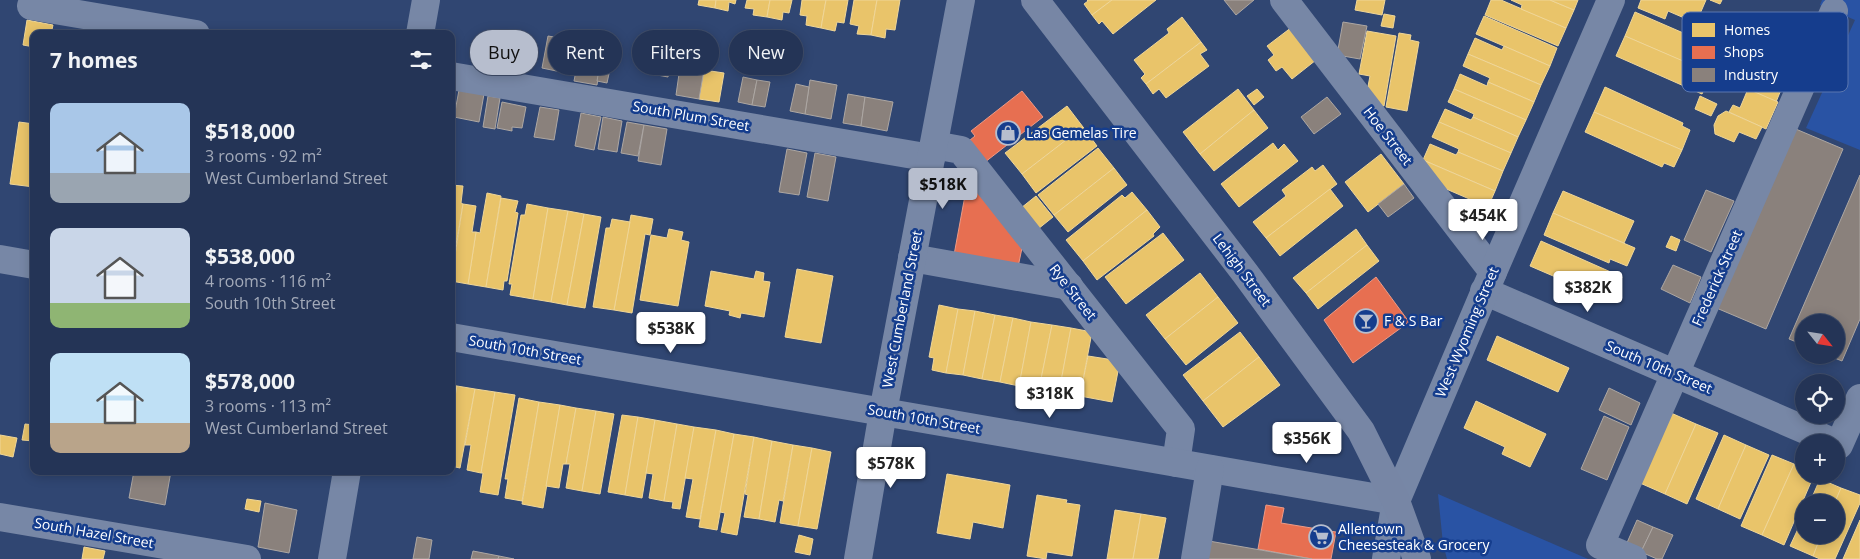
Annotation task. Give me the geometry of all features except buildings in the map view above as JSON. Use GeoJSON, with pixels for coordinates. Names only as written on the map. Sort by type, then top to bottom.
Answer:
{"type":"FeatureCollection","features":[{"type":"Feature","properties":{"kind":"main road","name":"Lehigh Street"},"geometry":{"type":"LineString","coordinates":[[1035,0],[1245,273],[1361,431],[1396,501],[1417,559]]}},
{"type":"Feature","properties":{"kind":"street"},"geometry":{"type":"LineString","coordinates":[[421,30],[426,0]]}},
{"type":"Feature","properties":{"kind":"street","name":"West Cumberland Street"},"geometry":{"type":"LineString","coordinates":[[858,559],[883,412],[961,0]]}},
{"type":"Feature","properties":{"kind":"street","name":"Hoe Street"},"geometry":{"type":"LineString","coordinates":[[1284,0],[1488,282]]}},
{"type":"Feature","properties":{"kind":"street","name":"West Wyoming Street"},"geometry":{"type":"LineString","coordinates":[[1386,559],[1396,501],[1488,282],[1611,0]]}},
{"type":"Feature","properties":{"kind":"street"},"geometry":{"type":"LineString","coordinates":[[31,6],[161,30]]}},
{"type":"Feature","properties":{"kind":"street","name":"South Plum Street"},"geometry":{"type":"LineString","coordinates":[[455,77],[932,151]]}},
{"type":"Feature","properties":{"kind":"street","name":"Frederick Street"},"geometry":{"type":"LineString","coordinates":[[1633,559],[1600,545],[1798,92]]}},
{"type":"Feature","properties":{"kind":"street","name":"Rye Street"},"geometry":{"type":"LineString","coordinates":[[932,151],[961,150],[1181,429],[1176,463]]}},
{"type":"Feature","properties":{"kind":"street"},"geometry":{"type":"LineString","coordinates":[[912,258],[1069,286]]}},
{"type":"Feature","properties":{"kind":"street"},"geometry":{"type":"LineString","coordinates":[[0,259],[30,264]]}},
{"type":"Feature","properties":{"kind":"street","name":"South 10th Street"},"geometry":{"type":"LineString","coordinates":[[1488,282],[1674,374],[1814,434]]}},
{"type":"Feature","properties":{"kind":"street","name":"South 10th Street"},"geometry":{"type":"LineString","coordinates":[[455,338],[1396,501]]}},
{"type":"Feature","properties":{"kind":"street"},"geometry":{"type":"LineString","coordinates":[[1845,438],[1860,398]]}},
{"type":"Feature","properties":{"kind":"street"},"geometry":{"type":"LineString","coordinates":[[1195,559],[1210,469]]}},
{"type":"Feature","properties":{"kind":"street"},"geometry":{"type":"LineString","coordinates":[[332,559],[346,475]]}},
{"type":"Feature","properties":{"kind":"street","name":"South Hazel Street"},"geometry":{"type":"LineString","coordinates":[[0,517],[247,559]]}},
{"type":"Feature","properties":{"kind":"shaded area"},"geometry":{"type":"Polygon","coordinates":[[[1822,0],[1860,0],[1860,150],[1806,128],[1822,92],[1848,92],[1848,35],[1855,20],[1848,17],[1848,12],[1836,12],[1820,5],[1822,0]]]}},
{"type":"Feature","properties":{"kind":"shaded area"},"geometry":{"type":"Polygon","coordinates":[[[1438,494],[1588,559],[1447,559],[1443,544],[1438,494]]]}},
{"type":"Feature","properties":{"kind":"place","name":"Las Gemelas Tire"},"geometry":{"type":"Point","coordinates":[1008,133]}},
{"type":"Feature","properties":{"kind":"place","name":"F & S Bar"},"geometry":{"type":"Point","coordinates":[1366,321]}},
{"type":"Feature","properties":{"kind":"place","name":"Allentown Cheesesteak & Grocery"},"geometry":{"type":"Point","coordinates":[1321,537]}}]}
